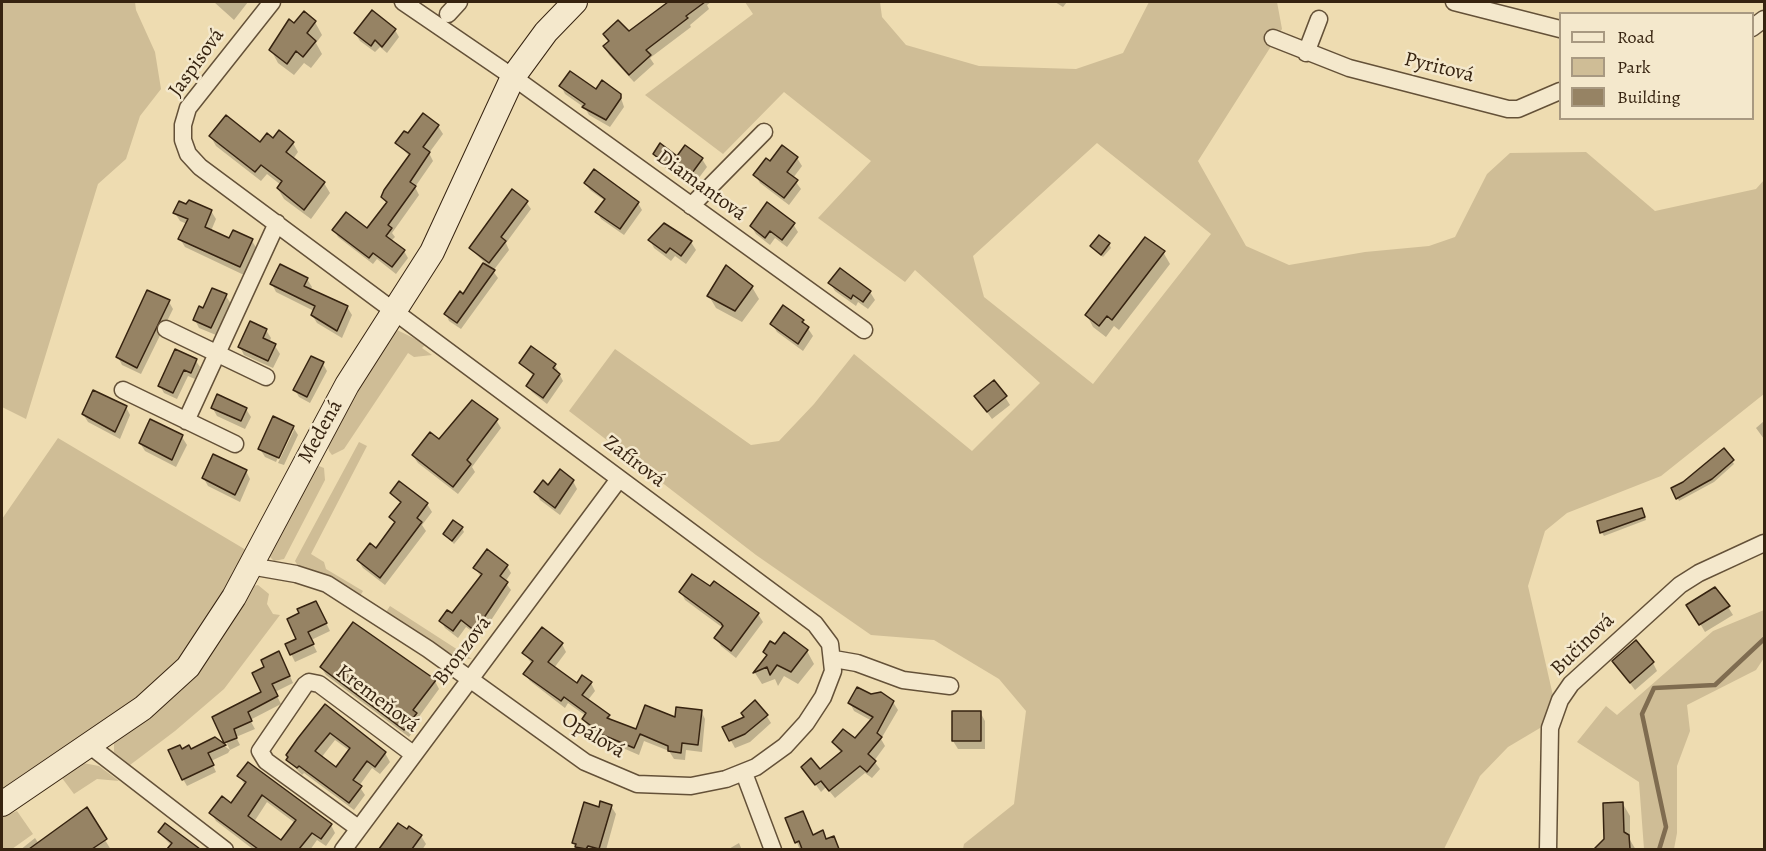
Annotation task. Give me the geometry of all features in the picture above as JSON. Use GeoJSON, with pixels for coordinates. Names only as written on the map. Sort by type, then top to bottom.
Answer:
{"type":"FeatureCollection","features":[{"type":"Feature","properties":{"kind":"street","name":"Jaspisová"},"geometry":{"type":"LineString","coordinates":[[272,2],[188,108],[183,125],[183,140],[189,154],[200,167],[394,311]]}},
{"type":"Feature","properties":{"kind":"street"},"geometry":{"type":"LineString","coordinates":[[403,2],[513,77]]}},
{"type":"Feature","properties":{"kind":"street","name":"Medená"},"geometry":{"type":"LineString","coordinates":[[2,804],[143,708],[188,667],[217,625],[347,385],[432,252],[513,77],[546,32],[575,2]]}},
{"type":"Feature","properties":{"kind":"street"},"geometry":{"type":"LineString","coordinates":[[1454,2],[1559,29]]}},
{"type":"Feature","properties":{"kind":"street"},"geometry":{"type":"LineString","coordinates":[[1306,53],[1319,19]]}},
{"type":"Feature","properties":{"kind":"street","name":"Pyritová"},"geometry":{"type":"LineString","coordinates":[[1273,38],[1306,53],[1349,68],[1508,109],[1518,109],[1559,91]]}},
{"type":"Feature","properties":{"kind":"street","name":"Diamantová"},"geometry":{"type":"LineString","coordinates":[[513,77],[864,330]]}},
{"type":"Feature","properties":{"kind":"street"},"geometry":{"type":"LineString","coordinates":[[691,206],[764,132]]}},
{"type":"Feature","properties":{"kind":"street"},"geometry":{"type":"LineString","coordinates":[[186,420],[277,223]]}},
{"type":"Feature","properties":{"kind":"street","name":"Zafírová"},"geometry":{"type":"LineString","coordinates":[[394,311],[815,624],[830,644],[834,659]]}},
{"type":"Feature","properties":{"kind":"street"},"geometry":{"type":"LineString","coordinates":[[166,329],[266,377]]}},
{"type":"Feature","properties":{"kind":"street"},"geometry":{"type":"LineString","coordinates":[[123,390],[235,444]]}},
{"type":"Feature","properties":{"kind":"street","name":"Bronzová"},"geometry":{"type":"LineString","coordinates":[[343,849],[619,479]]}},
{"type":"Feature","properties":{"kind":"street","name":"Bučinová"},"geometry":{"type":"LineString","coordinates":[[1548,849],[1550,728],[1560,700],[1571,684],[1680,585],[1699,573],[1764,543]]}},
{"type":"Feature","properties":{"kind":"street"},"geometry":{"type":"LineString","coordinates":[[250,566],[296,574],[327,584],[471,678]]}},
{"type":"Feature","properties":{"kind":"street"},"geometry":{"type":"LineString","coordinates":[[834,659],[857,663],[903,680],[950,686]]}},
{"type":"Feature","properties":{"kind":"street","name":"Opálová"},"geometry":{"type":"LineString","coordinates":[[471,678],[585,762],[618,778],[637,783],[674,787],[710,783],[744,773],[778,751],[806,723],[830,683],[834,659]]}},
{"type":"Feature","properties":{"kind":"street","name":"Kremeňová"},"geometry":{"type":"LineString","coordinates":[[358,828],[266,761],[260,752],[305,685],[309,682],[319,684],[413,754]]}},
{"type":"Feature","properties":{"kind":"street"},"geometry":{"type":"LineString","coordinates":[[89,745],[225,849]]}},
{"type":"Feature","properties":{"kind":"street"},"geometry":{"type":"LineString","coordinates":[[744,773],[773,849]]}},
{"type":"Feature","properties":{"kind":"green space"},"geometry":{"type":"Polygon","coordinates":[[[2,2],[135,2],[136,10],[155,52],[161,89],[140,116],[126,159],[98,184],[26,419],[2,407],[2,2]]]}},
{"type":"Feature","properties":{"kind":"green space"},"geometry":{"type":"Polygon","coordinates":[[[745,2],[880,2],[882,17],[906,45],[979,66],[1076,69],[1123,53],[1149,2],[1277,2],[1282,29],[1198,161],[1246,246],[1289,265],[1365,252],[1429,246],[1455,237],[1487,174],[1510,153],[1586,152],[1655,211],[1756,189],[1764,180],[1764,394],[1661,476],[1567,513],[1545,531],[1528,586],[1554,700],[1540,728],[1508,747],[1480,776],[1444,849],[963,849],[964,844],[1014,804],[1026,711],[999,679],[934,640],[871,635],[756,555],[569,411],[615,349],[751,445],[779,441],[814,404],[854,354],[972,451],[1040,383],[915,270],[905,282],[818,218],[871,161],[784,92],[723,154],[645,95],[753,14],[745,2]],[[1097,143],[973,256],[984,297],[1093,384],[1211,234],[1097,143]]]}},
{"type":"Feature","properties":{"kind":"green space"},"geometry":{"type":"Polygon","coordinates":[[[397,330],[426,344],[422,348],[432,355],[414,357],[408,353],[344,449],[332,455],[326,438],[397,330]]]}},
{"type":"Feature","properties":{"kind":"green space"},"geometry":{"type":"Polygon","coordinates":[[[58,438],[246,550],[202,633],[160,684],[2,796],[2,519],[58,438]]]}},
{"type":"Feature","properties":{"kind":"green space"},"geometry":{"type":"Polygon","coordinates":[[[359,442],[367,446],[311,554],[324,562],[326,569],[363,591],[360,596],[298,566],[295,561],[359,442]]]}},
{"type":"Feature","properties":{"kind":"green space"},"geometry":{"type":"Polygon","coordinates":[[[314,467],[324,468],[325,480],[284,559],[274,561],[269,556],[314,467]]]}},
{"type":"Feature","properties":{"kind":"green space"},"geometry":{"type":"Polygon","coordinates":[[[258,585],[269,594],[267,604],[273,614],[280,615],[224,689],[175,731],[130,765],[114,752],[114,737],[188,684],[226,629],[248,587],[258,585]]]}},
{"type":"Feature","properties":{"kind":"green space"},"geometry":{"type":"Polygon","coordinates":[[[390,606],[472,659],[456,659],[386,612],[390,606]]]}},
{"type":"Feature","properties":{"kind":"green space"},"geometry":{"type":"Polygon","coordinates":[[[1764,610],[1764,658],[1756,670],[1687,705],[1690,731],[1677,766],[1677,833],[1674,849],[1644,849],[1639,782],[1577,742],[1606,706],[1617,715],[1713,631],[1764,610]]]}},
{"type":"Feature","properties":{"kind":"green space"},"geometry":{"type":"Polygon","coordinates":[[[83,763],[99,766],[119,781],[97,779],[74,794],[62,778],[83,763]]]}},
{"type":"Feature","properties":{"kind":"green space"},"geometry":{"type":"Polygon","coordinates":[[[17,811],[33,834],[12,849],[2,849],[2,817],[17,811]]]}},
{"type":"Feature","properties":{"kind":"building"},"geometry":{"type":"Polygon","coordinates":[[[668,2],[705,2],[646,50],[651,55],[629,75],[603,46],[609,41],[603,34],[618,20],[629,31],[668,2]]]}},
{"type":"Feature","properties":{"kind":"building"},"geometry":{"type":"Polygon","coordinates":[[[372,10],[396,29],[382,47],[375,40],[371,46],[354,33],[372,10]]]}},
{"type":"Feature","properties":{"kind":"building"},"geometry":{"type":"Polygon","coordinates":[[[304,11],[316,21],[307,33],[316,41],[303,57],[296,51],[287,64],[269,50],[289,19],[294,23],[304,11]]]}},
{"type":"Feature","properties":{"kind":"building"},"geometry":{"type":"Polygon","coordinates":[[[570,71],[596,89],[602,80],[621,94],[621,98],[606,120],[582,107],[585,104],[559,86],[570,71]]]}},
{"type":"Feature","properties":{"kind":"building"},"geometry":{"type":"Polygon","coordinates":[[[423,113],[439,125],[423,147],[430,152],[410,182],[416,186],[388,225],[392,228],[386,236],[405,250],[392,267],[373,253],[369,258],[332,230],[346,212],[367,228],[387,202],[381,197],[384,190],[410,154],[395,143],[404,131],[408,133],[423,113]]]}},
{"type":"Feature","properties":{"kind":"building"},"geometry":{"type":"Polygon","coordinates":[[[226,115],[260,142],[267,133],[273,138],[279,130],[294,142],[286,152],[325,182],[304,210],[277,188],[282,181],[261,165],[255,172],[209,136],[226,115]]]}},
{"type":"Feature","properties":{"kind":"building"},"geometry":{"type":"Polygon","coordinates":[[[660,143],[677,156],[685,145],[703,158],[687,180],[653,154],[660,143]]]}},
{"type":"Feature","properties":{"kind":"building"},"geometry":{"type":"Polygon","coordinates":[[[782,145],[798,157],[787,172],[798,180],[784,198],[753,175],[766,158],[770,161],[782,145]]]}},
{"type":"Feature","properties":{"kind":"building"},"geometry":{"type":"Polygon","coordinates":[[[594,169],[639,202],[620,229],[595,212],[605,199],[584,183],[594,169]]]}},
{"type":"Feature","properties":{"kind":"building"},"geometry":{"type":"Polygon","coordinates":[[[512,189],[528,201],[501,237],[506,241],[489,263],[469,248],[512,189]]]}},
{"type":"Feature","properties":{"kind":"building"},"geometry":{"type":"Polygon","coordinates":[[[189,200],[212,210],[205,227],[229,238],[233,230],[253,239],[240,267],[178,239],[188,219],[173,213],[179,201],[186,204],[189,200]]]}},
{"type":"Feature","properties":{"kind":"building"},"geometry":{"type":"Polygon","coordinates":[[[767,202],[795,223],[782,240],[770,231],[765,238],[750,226],[767,202]]]}},
{"type":"Feature","properties":{"kind":"building"},"geometry":{"type":"Polygon","coordinates":[[[664,223],[692,241],[681,256],[670,248],[666,253],[648,240],[664,223]]]}},
{"type":"Feature","properties":{"kind":"building"},"geometry":{"type":"Polygon","coordinates":[[[1099,235],[1110,243],[1101,255],[1090,246],[1099,235]]]}},
{"type":"Feature","properties":{"kind":"building"},"geometry":{"type":"Polygon","coordinates":[[[1145,237],[1165,251],[1112,320],[1107,316],[1099,326],[1085,315],[1145,237]]]}},
{"type":"Feature","properties":{"kind":"building"},"geometry":{"type":"Polygon","coordinates":[[[483,263],[495,270],[457,323],[444,314],[460,291],[463,294],[483,263]]]}},
{"type":"Feature","properties":{"kind":"building"},"geometry":{"type":"Polygon","coordinates":[[[280,264],[308,278],[304,286],[348,306],[337,331],[311,315],[315,306],[270,284],[280,264]]]}},
{"type":"Feature","properties":{"kind":"building"},"geometry":{"type":"Polygon","coordinates":[[[726,265],[753,286],[735,311],[707,296],[726,265]]]}},
{"type":"Feature","properties":{"kind":"building"},"geometry":{"type":"Polygon","coordinates":[[[840,268],[871,291],[863,302],[853,295],[851,299],[828,283],[840,268]]]}},
{"type":"Feature","properties":{"kind":"building"},"geometry":{"type":"Polygon","coordinates":[[[212,288],[227,294],[211,328],[193,320],[199,306],[203,308],[212,288]]]}},
{"type":"Feature","properties":{"kind":"building"},"geometry":{"type":"Polygon","coordinates":[[[147,290],[170,300],[137,368],[116,357],[147,290]]]}},
{"type":"Feature","properties":{"kind":"building"},"geometry":{"type":"Polygon","coordinates":[[[783,305],[804,320],[802,322],[809,327],[798,344],[770,324],[783,305]]]}},
{"type":"Feature","properties":{"kind":"building"},"geometry":{"type":"Polygon","coordinates":[[[250,321],[267,329],[263,338],[276,344],[268,361],[238,347],[250,321]]]}},
{"type":"Feature","properties":{"kind":"building"},"geometry":{"type":"Polygon","coordinates":[[[531,346],[556,364],[553,368],[560,374],[543,398],[526,386],[534,374],[519,363],[531,346]]]}},
{"type":"Feature","properties":{"kind":"building"},"geometry":{"type":"Polygon","coordinates":[[[175,349],[197,359],[191,373],[184,370],[173,393],[158,386],[175,349]]]}},
{"type":"Feature","properties":{"kind":"building"},"geometry":{"type":"Polygon","coordinates":[[[311,356],[324,362],[307,397],[293,390],[311,356]]]}},
{"type":"Feature","properties":{"kind":"building"},"geometry":{"type":"Polygon","coordinates":[[[994,380],[1007,396],[987,412],[974,396],[994,380]]]}},
{"type":"Feature","properties":{"kind":"building"},"geometry":{"type":"Polygon","coordinates":[[[93,390],[127,406],[115,432],[82,414],[93,390]]]}},
{"type":"Feature","properties":{"kind":"building"},"geometry":{"type":"Polygon","coordinates":[[[217,394],[247,408],[241,421],[211,408],[217,394]]]}},
{"type":"Feature","properties":{"kind":"building"},"geometry":{"type":"Polygon","coordinates":[[[472,400],[498,419],[467,460],[471,464],[453,487],[412,455],[430,432],[439,439],[472,400]]]}},
{"type":"Feature","properties":{"kind":"building"},"geometry":{"type":"Polygon","coordinates":[[[273,416],[294,426],[279,458],[258,449],[273,416]]]}},
{"type":"Feature","properties":{"kind":"building"},"geometry":{"type":"Polygon","coordinates":[[[150,419],[183,435],[172,460],[139,443],[150,419]]]}},
{"type":"Feature","properties":{"kind":"building"},"geometry":{"type":"Polygon","coordinates":[[[1724,448],[1734,460],[1712,479],[1676,499],[1671,488],[1683,482],[1724,448]]]}},
{"type":"Feature","properties":{"kind":"building"},"geometry":{"type":"Polygon","coordinates":[[[213,454],[247,470],[235,495],[202,478],[213,454]]]}},
{"type":"Feature","properties":{"kind":"building"},"geometry":{"type":"Polygon","coordinates":[[[560,469],[574,480],[555,508],[534,492],[543,480],[548,485],[560,469]]]}},
{"type":"Feature","properties":{"kind":"building"},"geometry":{"type":"Polygon","coordinates":[[[399,481],[428,503],[417,518],[422,522],[380,578],[357,560],[370,543],[376,548],[395,522],[389,517],[401,502],[390,493],[399,481]]]}},
{"type":"Feature","properties":{"kind":"building"},"geometry":{"type":"Polygon","coordinates":[[[1642,508],[1645,517],[1600,533],[1597,521],[1642,508]]]}},
{"type":"Feature","properties":{"kind":"building"},"geometry":{"type":"Polygon","coordinates":[[[453,520],[463,527],[452,541],[443,534],[453,520]]]}},
{"type":"Feature","properties":{"kind":"building"},"geometry":{"type":"Polygon","coordinates":[[[487,549],[508,565],[500,576],[508,582],[475,631],[461,620],[453,631],[439,621],[447,610],[452,613],[482,574],[473,568],[487,549]]]}},
{"type":"Feature","properties":{"kind":"building"},"geometry":{"type":"Polygon","coordinates":[[[692,574],[710,586],[714,581],[759,613],[731,651],[714,638],[723,626],[721,623],[679,592],[692,574]]]}},
{"type":"Feature","properties":{"kind":"building"},"geometry":{"type":"Polygon","coordinates":[[[1715,587],[1730,606],[1699,625],[1686,605],[1715,587]]]}},
{"type":"Feature","properties":{"kind":"building"},"geometry":{"type":"Polygon","coordinates":[[[316,601],[327,623],[308,632],[314,644],[290,655],[285,644],[296,639],[287,619],[299,613],[297,609],[316,601]]]}},
{"type":"Feature","properties":{"kind":"building"},"geometry":{"type":"Polygon","coordinates":[[[353,622],[436,680],[413,710],[417,713],[404,730],[320,667],[353,622]]]}},
{"type":"Feature","properties":{"kind":"building"},"geometry":{"type":"Polygon","coordinates":[[[542,627],[563,643],[548,662],[577,683],[582,675],[592,682],[582,695],[610,715],[607,718],[636,729],[645,705],[675,717],[676,707],[702,710],[698,745],[682,743],[681,753],[668,751],[668,746],[640,734],[634,748],[603,735],[582,719],[586,713],[564,697],[561,701],[523,674],[533,661],[522,653],[542,627]]]}},
{"type":"Feature","properties":{"kind":"building"},"geometry":{"type":"Polygon","coordinates":[[[784,632],[808,650],[791,672],[777,665],[770,675],[767,667],[753,673],[767,655],[763,652],[770,641],[775,644],[784,632]]]}},
{"type":"Feature","properties":{"kind":"building"},"geometry":{"type":"Polygon","coordinates":[[[1636,640],[1654,662],[1630,683],[1612,661],[1636,640]]]}},
{"type":"Feature","properties":{"kind":"building"},"geometry":{"type":"Polygon","coordinates":[[[279,651],[290,676],[272,684],[278,696],[248,712],[252,721],[234,729],[237,738],[224,743],[212,717],[261,692],[252,673],[264,667],[261,660],[279,651]]]}},
{"type":"Feature","properties":{"kind":"building"},"geometry":{"type":"Polygon","coordinates":[[[857,687],[871,694],[881,692],[894,701],[877,733],[882,737],[868,754],[876,761],[867,772],[860,766],[829,791],[821,781],[815,785],[801,767],[811,758],[820,769],[842,751],[832,742],[843,729],[855,738],[873,717],[848,703],[857,687]]]}},
{"type":"Feature","properties":{"kind":"building"},"geometry":{"type":"Polygon","coordinates":[[[755,700],[768,715],[745,734],[729,741],[722,727],[744,717],[741,713],[755,700]]]}},
{"type":"Feature","properties":{"kind":"building"},"geometry":{"type":"Polygon","coordinates":[[[325,704],[386,752],[375,767],[367,761],[353,780],[362,786],[349,803],[299,766],[297,768],[286,760],[288,757],[286,755],[325,704]],[[330,733],[315,751],[336,767],[350,748],[330,733]]]}},
{"type":"Feature","properties":{"kind":"building"},"geometry":{"type":"Polygon","coordinates":[[[952,711],[981,711],[981,741],[952,741],[952,711]]]}},
{"type":"Feature","properties":{"kind":"building"},"geometry":{"type":"Polygon","coordinates":[[[215,737],[226,745],[208,753],[214,765],[182,780],[168,750],[180,745],[182,749],[189,745],[191,749],[215,737]]]}},
{"type":"Feature","properties":{"kind":"building"},"geometry":{"type":"Polygon","coordinates":[[[248,762],[332,824],[321,839],[312,833],[299,849],[258,849],[209,813],[222,796],[231,803],[246,782],[237,776],[248,762]],[[262,795],[248,816],[281,840],[296,820],[262,795]]]}},
{"type":"Feature","properties":{"kind":"building"},"geometry":{"type":"Polygon","coordinates":[[[600,801],[612,805],[599,849],[588,846],[586,849],[575,847],[576,844],[572,843],[584,802],[599,807],[600,801]]]}},
{"type":"Feature","properties":{"kind":"building"},"geometry":{"type":"Polygon","coordinates":[[[1623,802],[1624,832],[1629,835],[1630,849],[1594,849],[1604,839],[1603,803],[1623,802]]]}},
{"type":"Feature","properties":{"kind":"building"},"geometry":{"type":"Polygon","coordinates":[[[87,807],[107,839],[92,849],[29,849],[87,807]]]}},
{"type":"Feature","properties":{"kind":"building"},"geometry":{"type":"Polygon","coordinates":[[[803,811],[813,835],[823,830],[826,839],[834,836],[839,849],[802,849],[799,841],[795,843],[785,818],[803,811]]]}},
{"type":"Feature","properties":{"kind":"building"},"geometry":{"type":"Polygon","coordinates":[[[165,823],[200,849],[167,849],[172,843],[158,832],[165,823]]]}},
{"type":"Feature","properties":{"kind":"building"},"geometry":{"type":"Polygon","coordinates":[[[398,823],[407,829],[409,826],[422,835],[412,849],[379,849],[398,823]]]}},
{"type":"Feature","properties":{"kind":"waterway"},"geometry":{"type":"LineString","coordinates":[[1659,850],[1666,827],[1642,714],[1654,688],[1715,685],[1764,639]]}}]}
